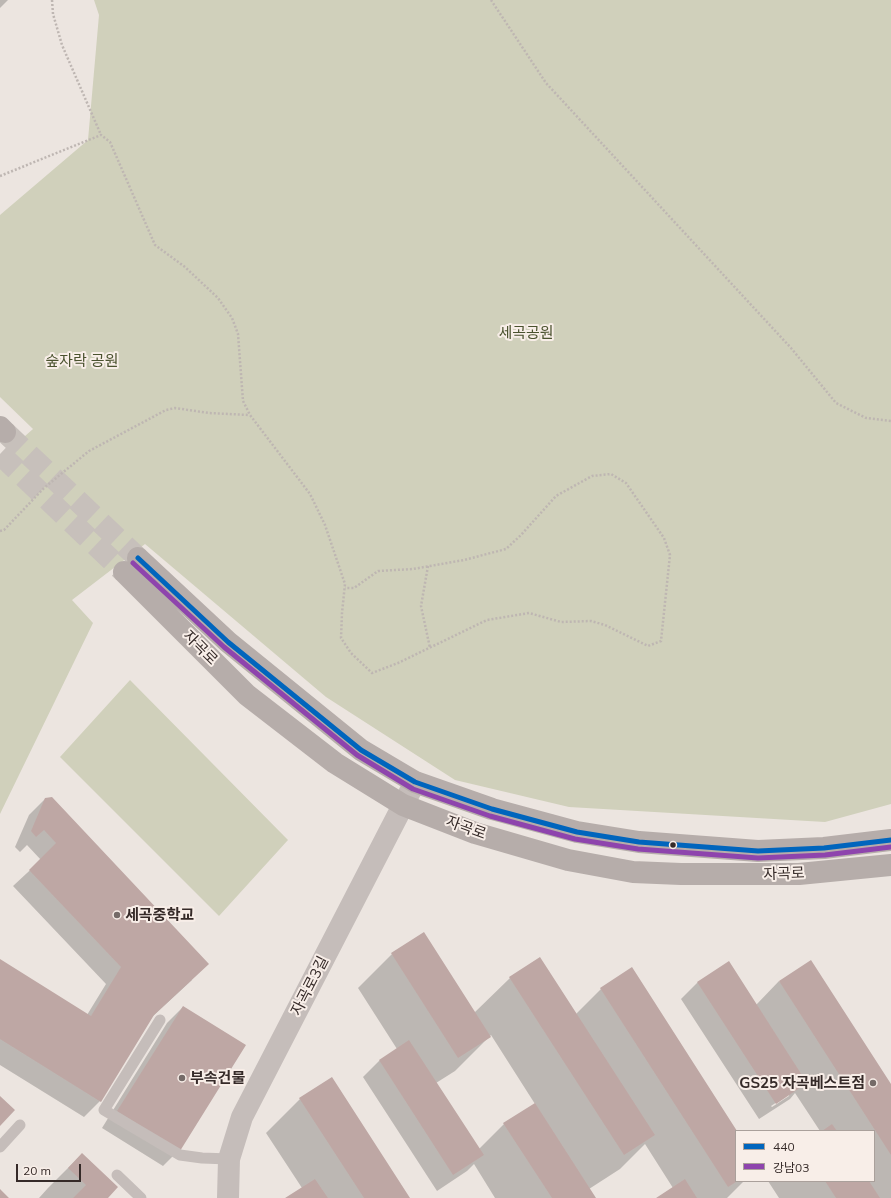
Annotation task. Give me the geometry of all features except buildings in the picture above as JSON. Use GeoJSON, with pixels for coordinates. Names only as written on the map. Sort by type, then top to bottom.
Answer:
{"type":"FeatureCollection","features":[{"type":"Feature","properties":{"kind":"main road","name":"자곡로"},"geometry":{"type":"LineString","coordinates":[[891,840],[824,848],[758,851],[639,842],[577,832],[492,809],[415,782],[355,746],[131,565],[247,695],[335,763],[403,805],[475,833],[568,860],[633,872],[681,874],[799,874],[891,865]]}},
{"type":"Feature","properties":{"kind":"street","name":"자곡로3길"},"geometry":{"type":"LineString","coordinates":[[228,1198],[229,1159],[242,1117],[415,782]]}},
{"type":"Feature","properties":{"kind":"lane"},"geometry":{"type":"LineString","coordinates":[[160,1020],[104,1110],[180,1155],[202,1158],[229,1159]]}},
{"type":"Feature","properties":{"kind":"lane"},"geometry":{"type":"LineString","coordinates":[[0,1147],[20,1125]]}},
{"type":"Feature","properties":{"kind":"lane"},"geometry":{"type":"LineString","coordinates":[[117,1175],[141,1198]]}},
{"type":"Feature","properties":{"kind":"path"},"geometry":{"type":"LineString","coordinates":[[52,0],[53,14],[62,45],[101,135],[110,142],[155,245],[185,267],[218,298],[232,318],[238,334],[243,401],[250,415],[310,494],[325,525],[345,584],[341,638],[351,653],[372,673],[398,663],[487,620],[529,613],[561,622],[591,621],[648,646],[661,641],[670,555],[664,538],[626,483],[611,474],[592,476],[556,496],[521,535],[506,549],[464,560],[413,569],[378,571],[354,588],[345,588]]}},
{"type":"Feature","properties":{"kind":"path"},"geometry":{"type":"LineString","coordinates":[[491,0],[546,83],[791,348],[836,403],[866,418],[891,421]]}},
{"type":"Feature","properties":{"kind":"path"},"geometry":{"type":"LineString","coordinates":[[0,176],[101,135]]}},
{"type":"Feature","properties":{"kind":"path"},"geometry":{"type":"LineString","coordinates":[[0,531],[4,530],[44,488],[89,451],[166,410],[175,408],[209,413],[250,415]]}},
{"type":"Feature","properties":{"kind":"path"},"geometry":{"type":"LineString","coordinates":[[428,566],[421,606],[430,648]]}},
{"type":"Feature","properties":{"kind":"green space","name":"세곡공원"},"geometry":{"type":"Polygon","coordinates":[[[94,0],[891,0],[891,804],[825,822],[569,807],[455,780],[326,697],[145,544],[72,600],[93,623],[0,814],[0,458],[33,429],[0,397],[0,215],[88,140],[99,15],[94,0]]]}},
{"type":"Feature","properties":{"kind":"green space"},"geometry":{"type":"Polygon","coordinates":[[[130,680],[288,840],[219,916],[60,757],[130,680]]]}},
{"type":"Feature","properties":{"kind":"tunnel"},"geometry":{"type":"LineString","coordinates":[[5,432],[138,558]]}},
{"type":"Feature","properties":{"kind":"tunnel"},"geometry":{"type":"LineString","coordinates":[[0,454],[124,572]]}},
{"type":"Feature","properties":{"kind":"transit line","name":"440"},"geometry":{"type":"LineString","coordinates":[[138,558],[228,642],[361,750],[415,782],[492,809],[577,832],[639,842],[758,851],[824,848],[891,840]]}},
{"type":"Feature","properties":{"kind":"transit line","name":"강남03"},"geometry":{"type":"LineString","coordinates":[[133,563],[224,647],[357,755],[413,789],[490,816],[575,839],[638,849],[758,858],[825,855],[891,847]]}},
{"type":"Feature","properties":{"kind":"place","name":"세곡중학교"},"geometry":{"type":"Point","coordinates":[117,915]}},
{"type":"Feature","properties":{"kind":"place","name":"부속건물"},"geometry":{"type":"Point","coordinates":[182,1078]}},
{"type":"Feature","properties":{"kind":"place","name":"GS25 자곡베스트점"},"geometry":{"type":"Point","coordinates":[873,1083]}},
{"type":"Feature","properties":{"kind":"park label","name":"숲자락 공원"},"geometry":{"type":"Point","coordinates":[82,361]}}]}
